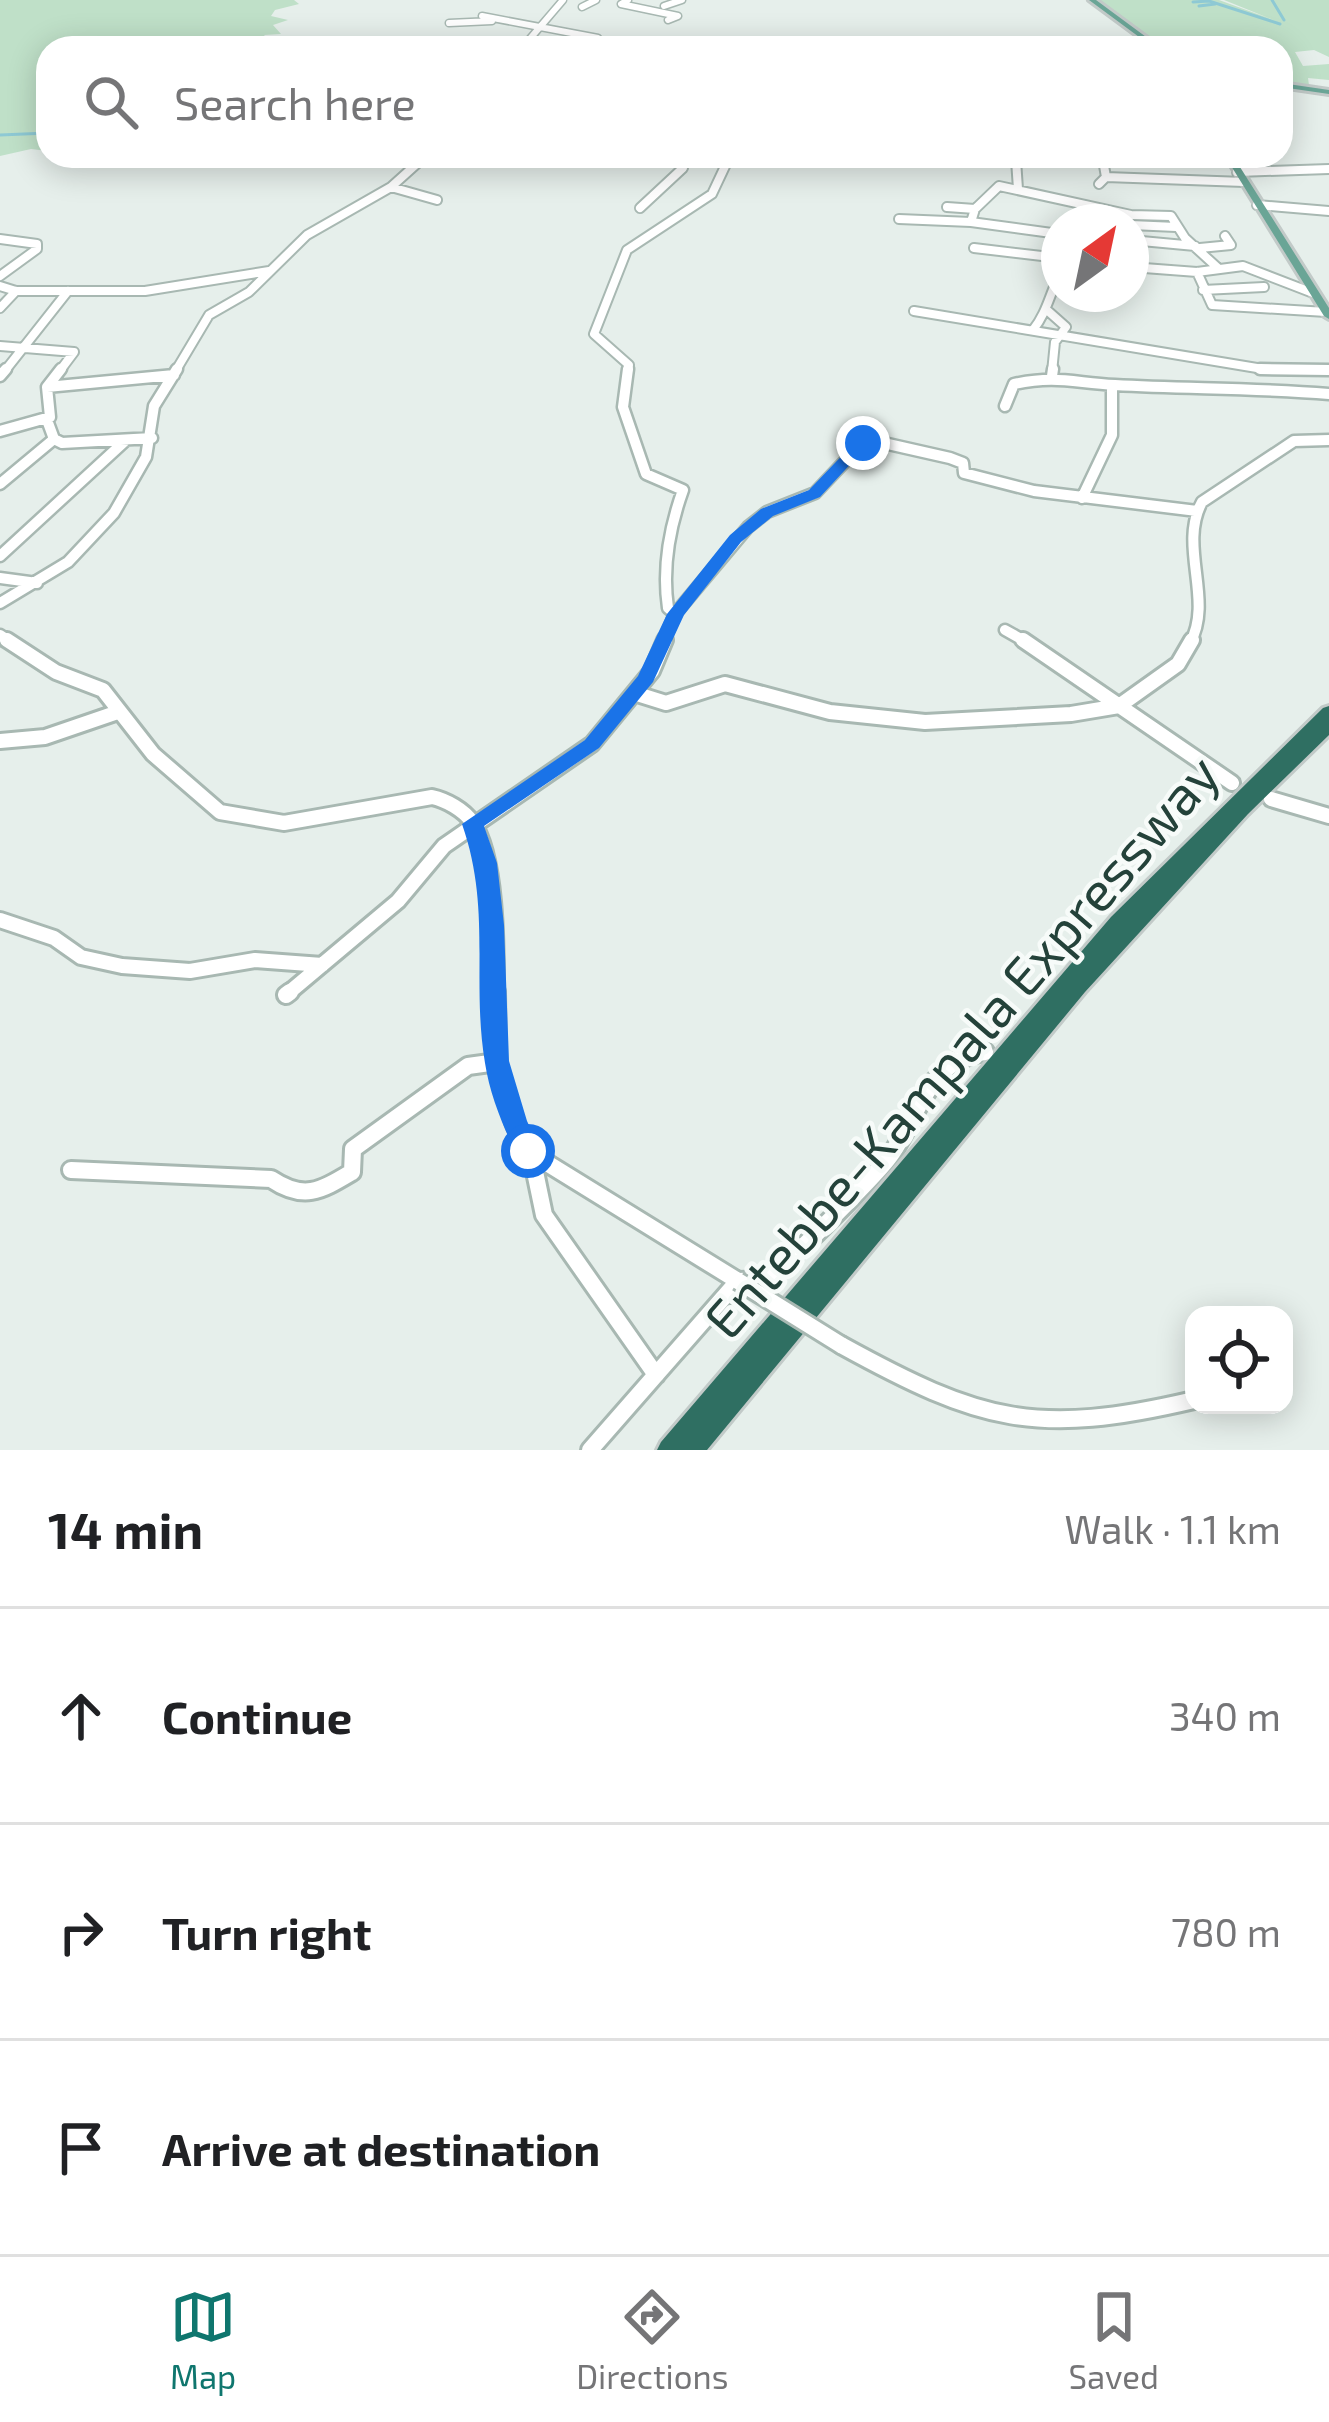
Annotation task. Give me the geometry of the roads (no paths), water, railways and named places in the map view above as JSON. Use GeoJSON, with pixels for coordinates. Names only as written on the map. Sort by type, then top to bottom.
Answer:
{"type":"FeatureCollection","features":[{"type":"Feature","properties":{"kind":"highway","name":"Entebbe-Kampala Expressway"},"geometry":{"type":"LineString","coordinates":[[670,1450],[1118,922],[1329,711]]}},
{"type":"Feature","properties":{"kind":"highway","name":"Entebbe-Kampala Expressway"},"geometry":{"type":"LineString","coordinates":[[691,1450],[1083,982],[1240,811],[1329,727]]}},
{"type":"Feature","properties":{"kind":"main road"},"geometry":{"type":"LineString","coordinates":[[1092,0],[1142,36]]}},
{"type":"Feature","properties":{"kind":"main road"},"geometry":{"type":"LineString","coordinates":[[1293,88],[1329,92]]}},
{"type":"Feature","properties":{"kind":"main road"},"geometry":{"type":"LineString","coordinates":[[1235,168],[1326,309]]}},
{"type":"Feature","properties":{"kind":"street"},"geometry":{"type":"LineString","coordinates":[[533,36],[562,0]]}},
{"type":"Feature","properties":{"kind":"street"},"geometry":{"type":"LineString","coordinates":[[583,7],[596,0]]}},
{"type":"Feature","properties":{"kind":"street"},"geometry":{"type":"LineString","coordinates":[[664,6],[682,0]]}},
{"type":"Feature","properties":{"kind":"street"},"geometry":{"type":"LineString","coordinates":[[609,10],[624,2],[678,16],[668,20]]}},
{"type":"Feature","properties":{"kind":"street"},"geometry":{"type":"LineString","coordinates":[[482,16],[586,36]]}},
{"type":"Feature","properties":{"kind":"street"},"geometry":{"type":"LineString","coordinates":[[448,22],[481,24],[505,19]]}},
{"type":"Feature","properties":{"kind":"street"},"geometry":{"type":"LineString","coordinates":[[0,603],[68,562],[103,527],[126,495],[152,438],[154,406],[208,315],[249,292],[316,228],[392,188],[413,168]]}},
{"type":"Feature","properties":{"kind":"street"},"geometry":{"type":"LineString","coordinates":[[640,208],[683,168]]}},
{"type":"Feature","properties":{"kind":"street"},"geometry":{"type":"LineString","coordinates":[[676,614],[666,603],[668,548],[671,519],[683,490],[646,474],[623,407],[628,365],[594,334],[627,250],[712,194],[724,168]]}},
{"type":"Feature","properties":{"kind":"street"},"geometry":{"type":"LineString","coordinates":[[1017,168],[1018,189]]}},
{"type":"Feature","properties":{"kind":"street"},"geometry":{"type":"LineString","coordinates":[[1102,168],[1103,181],[1329,170]]}},
{"type":"Feature","properties":{"kind":"street"},"geometry":{"type":"LineString","coordinates":[[971,222],[975,209],[999,186],[1131,215],[1171,216],[1176,227],[1219,269]]}},
{"type":"Feature","properties":{"kind":"street"},"geometry":{"type":"LineString","coordinates":[[392,188],[436,200]]}},
{"type":"Feature","properties":{"kind":"street"},"geometry":{"type":"LineString","coordinates":[[1257,206],[1329,211]]}},
{"type":"Feature","properties":{"kind":"street"},"geometry":{"type":"LineString","coordinates":[[947,207],[975,209]]}},
{"type":"Feature","properties":{"kind":"street"},"geometry":{"type":"LineString","coordinates":[[898,219],[1041,232]]}},
{"type":"Feature","properties":{"kind":"street"},"geometry":{"type":"LineString","coordinates":[[1149,226],[1176,227]]}},
{"type":"Feature","properties":{"kind":"street"},"geometry":{"type":"LineString","coordinates":[[1196,235],[1199,248]]}},
{"type":"Feature","properties":{"kind":"street"},"geometry":{"type":"LineString","coordinates":[[1149,241],[1199,248],[1231,245],[1225,236]]}},
{"type":"Feature","properties":{"kind":"street"},"geometry":{"type":"LineString","coordinates":[[0,239],[37,244],[37,249],[0,276]]}},
{"type":"Feature","properties":{"kind":"street"},"geometry":{"type":"LineString","coordinates":[[974,248],[1041,256]]}},
{"type":"Feature","properties":{"kind":"street"},"geometry":{"type":"LineString","coordinates":[[1149,268],[1197,272],[1245,266],[1313,293]]}},
{"type":"Feature","properties":{"kind":"street"},"geometry":{"type":"LineString","coordinates":[[0,288],[169,289],[269,271]]}},
{"type":"Feature","properties":{"kind":"street"},"geometry":{"type":"LineString","coordinates":[[1197,272],[1204,279],[1200,286],[1215,305],[1326,309]]}},
{"type":"Feature","properties":{"kind":"street"},"geometry":{"type":"LineString","coordinates":[[1203,290],[1264,287]]}},
{"type":"Feature","properties":{"kind":"street"},"geometry":{"type":"LineString","coordinates":[[0,308],[16,291]]}},
{"type":"Feature","properties":{"kind":"street"},"geometry":{"type":"LineString","coordinates":[[0,376],[68,291]]}},
{"type":"Feature","properties":{"kind":"street"},"geometry":{"type":"LineString","coordinates":[[914,311],[1263,369],[1329,370]]}},
{"type":"Feature","properties":{"kind":"street"},"geometry":{"type":"LineString","coordinates":[[1033,330],[1047,312]]}},
{"type":"Feature","properties":{"kind":"street"},"geometry":{"type":"LineString","coordinates":[[1049,312],[1066,326],[1055,342],[1052,376]]}},
{"type":"Feature","properties":{"kind":"street"},"geometry":{"type":"LineString","coordinates":[[0,346],[74,352],[47,387],[47,420],[54,439],[67,444],[152,438]]}},
{"type":"Feature","properties":{"kind":"street"},"geometry":{"type":"LineString","coordinates":[[47,387],[174,375]]}},
{"type":"Feature","properties":{"kind":"street"},"geometry":{"type":"LineString","coordinates":[[1005,406],[1014,384],[1052,376],[1112,385],[1220,385],[1329,394]]}},
{"type":"Feature","properties":{"kind":"street"},"geometry":{"type":"LineString","coordinates":[[1082,498],[1113,436],[1112,385]]}},
{"type":"Feature","properties":{"kind":"street"},"geometry":{"type":"LineString","coordinates":[[0,431],[47,420]]}},
{"type":"Feature","properties":{"kind":"street"},"geometry":{"type":"LineString","coordinates":[[634,693],[666,703],[725,684],[830,712],[925,722],[1071,714],[1119,706],[1178,664],[1198,629],[1192,570],[1197,511],[1212,493],[1294,441],[1326,439],[1329,425]]}},
{"type":"Feature","properties":{"kind":"street"},"geometry":{"type":"LineString","coordinates":[[0,484],[54,439]]}},
{"type":"Feature","properties":{"kind":"street"},"geometry":{"type":"LineString","coordinates":[[286,995],[398,901],[422,866],[472,824],[582,753],[652,671],[676,614],[748,526],[767,512],[815,494],[866,439],[957,460],[964,473],[1082,498],[1197,511]]}},
{"type":"Feature","properties":{"kind":"street"},"geometry":{"type":"LineString","coordinates":[[0,556],[125,441]]}},
{"type":"Feature","properties":{"kind":"street"},"geometry":{"type":"LineString","coordinates":[[0,578],[37,583]]}},
{"type":"Feature","properties":{"kind":"street"},"geometry":{"type":"LineString","coordinates":[[1005,630],[1232,783]]}},
{"type":"Feature","properties":{"kind":"street"},"geometry":{"type":"LineString","coordinates":[[0,635],[56,672],[103,690],[118,705],[118,712]]}},
{"type":"Feature","properties":{"kind":"street"},"geometry":{"type":"LineString","coordinates":[[0,741],[45,736],[118,712]]}},
{"type":"Feature","properties":{"kind":"street"},"geometry":{"type":"LineString","coordinates":[[118,712],[129,719],[153,754],[220,812],[284,823],[432,796],[445,800],[472,824],[486,863],[493,925],[497,1061],[514,1121],[551,1228],[656,1375]]}},
{"type":"Feature","properties":{"kind":"street"},"geometry":{"type":"LineString","coordinates":[[1271,799],[1329,816]]}},
{"type":"Feature","properties":{"kind":"street"},"geometry":{"type":"LineString","coordinates":[[0,920],[54,938],[81,958],[122,966],[190,971],[255,960],[322,964]]}},
{"type":"Feature","properties":{"kind":"street"},"geometry":{"type":"LineString","coordinates":[[590,1450],[738,1281],[768,1279],[894,1150],[921,1098],[943,1070],[959,1058],[986,1052]]}},
{"type":"Feature","properties":{"kind":"street"},"geometry":{"type":"LineString","coordinates":[[71,1170],[271,1179],[294,1196],[313,1196],[352,1172],[353,1149],[468,1066],[497,1061]]}},
{"type":"Feature","properties":{"kind":"street"},"geometry":{"type":"LineString","coordinates":[[528,1151],[842,1345],[946,1400],[1017,1419],[1062,1421],[1185,1401]]}},
{"type":"Feature","properties":{"kind":"waterway"},"geometry":{"type":"LineString","coordinates":[[1272,0],[1284,20]]}},
{"type":"Feature","properties":{"kind":"waterway"},"geometry":{"type":"LineString","coordinates":[[1193,2],[1209,1],[1280,24]]}},
{"type":"Feature","properties":{"kind":"waterway"},"geometry":{"type":"LineString","coordinates":[[1199,6],[1215,4]]}},
{"type":"Feature","properties":{"kind":"waterway"},"geometry":{"type":"LineString","coordinates":[[0,135],[36,134]]}}]}
